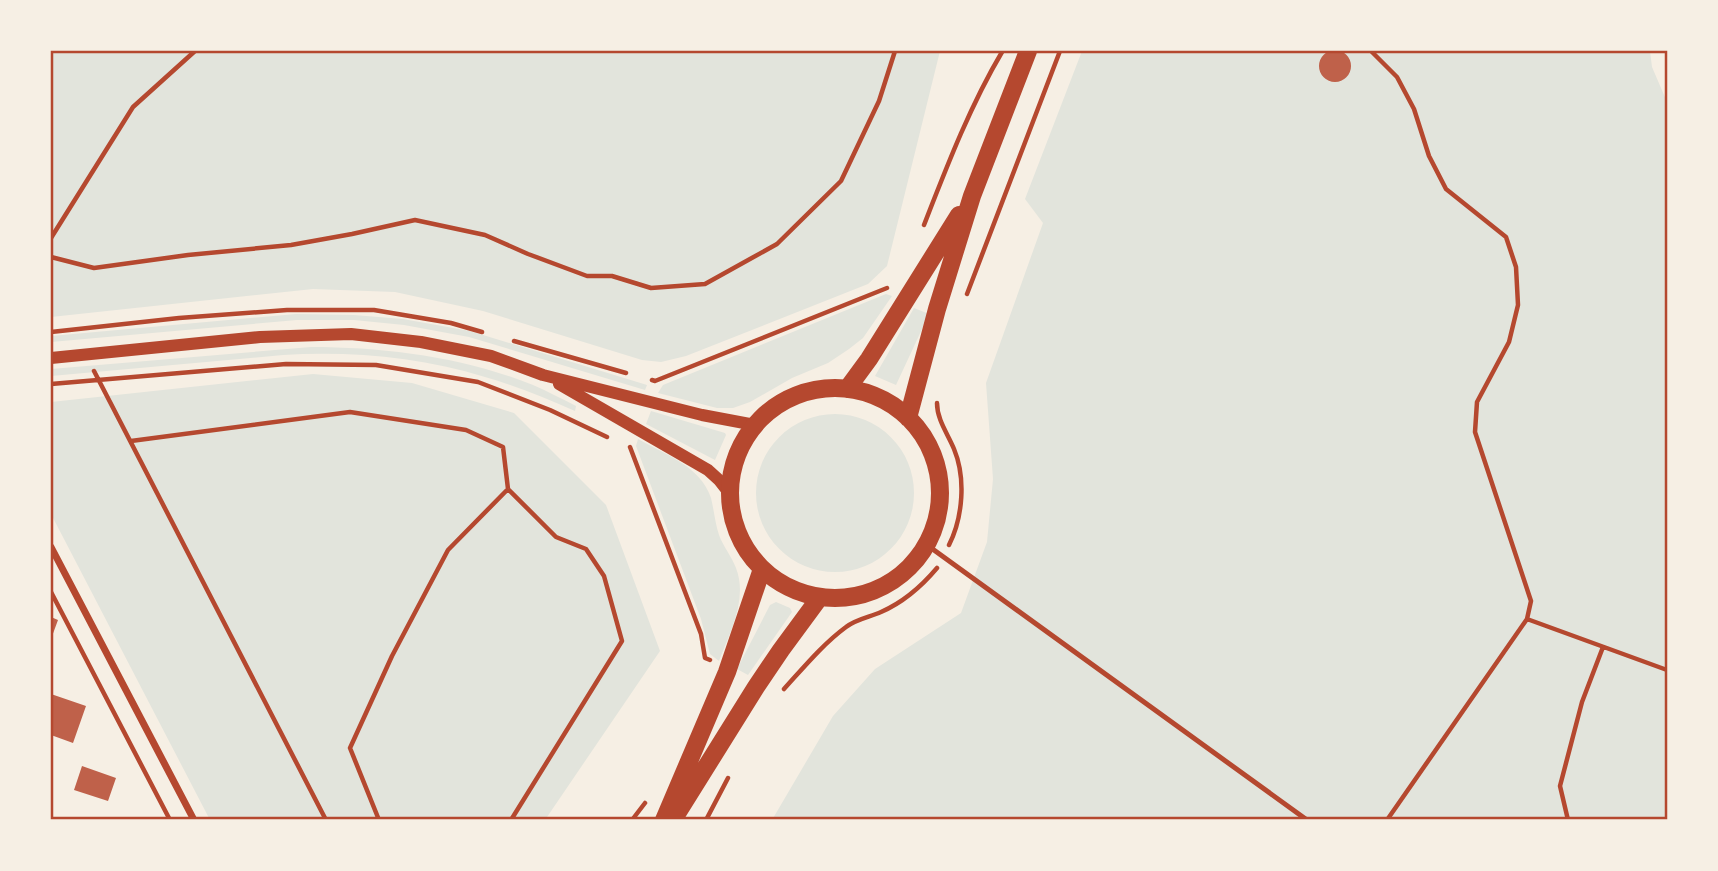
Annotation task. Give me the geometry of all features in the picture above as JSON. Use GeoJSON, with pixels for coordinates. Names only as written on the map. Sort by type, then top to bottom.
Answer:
{"type":"FeatureCollection","features":[{"type":"Feature","properties":{"kind":"main road"},"geometry":{"type":"LineString","coordinates":[[908,418],[937,309],[972,196],[1028,51]]}},
{"type":"Feature","properties":{"kind":"main road"},"geometry":{"type":"LineString","coordinates":[[847,389],[869,359],[972,196]]}},
{"type":"Feature","properties":{"kind":"main road"},"geometry":{"type":"LineString","coordinates":[[822,389],[847,389],[880,398],[908,418],[931,450],[940,488],[935,527],[927,545],[912,565],[892,581],[870,592],[845,597],[820,597],[789,587],[762,569],[742,543],[732,512],[730,494],[736,457],[755,425],[776,406],[798,395],[822,389]]}},
{"type":"Feature","properties":{"kind":"main road"},"geometry":{"type":"LineString","coordinates":[[664,820],[727,672],[762,569]]}},
{"type":"Feature","properties":{"kind":"main road"},"geometry":{"type":"LineString","coordinates":[[673,820],[756,687],[820,597]]}},
{"type":"Feature","properties":{"kind":"street"},"geometry":{"type":"LineString","coordinates":[[51,358],[260,337],[351,334],[421,342],[491,356],[543,375],[702,415],[755,425]]}},
{"type":"Feature","properties":{"kind":"street"},"geometry":{"type":"LineString","coordinates":[[543,375],[708,470],[730,494]]}},
{"type":"Feature","properties":{"kind":"street"},"geometry":{"type":"LineString","coordinates":[[51,548],[194,820]]}},
{"type":"Feature","properties":{"kind":"lane"},"geometry":{"type":"LineString","coordinates":[[927,545],[1307,820]]}},
{"type":"Feature","properties":{"kind":"path"},"geometry":{"type":"LineString","coordinates":[[51,238],[132,107],[195,51]]}},
{"type":"Feature","properties":{"kind":"path"},"geometry":{"type":"LineString","coordinates":[[51,257],[94,268],[291,245],[415,220],[485,235],[587,276],[612,276],[651,288],[705,284],[777,244],[841,181],[879,101],[895,51]]}},
{"type":"Feature","properties":{"kind":"path"},"geometry":{"type":"LineString","coordinates":[[920,234],[984,82],[1002,51]]}},
{"type":"Feature","properties":{"kind":"path"},"geometry":{"type":"LineString","coordinates":[[967,295],[1060,51]]}},
{"type":"Feature","properties":{"kind":"path"},"geometry":{"type":"LineString","coordinates":[[1371,51],[1396,77],[1414,109],[1429,156],[1447,188],[1506,237],[1516,267],[1518,305],[1509,342],[1477,402],[1475,432],[1531,601],[1527,619],[1387,820]]}},
{"type":"Feature","properties":{"kind":"path"},"geometry":{"type":"LineString","coordinates":[[886,288],[892,278]]}},
{"type":"Feature","properties":{"kind":"path"},"geometry":{"type":"LineString","coordinates":[[86,355],[326,820]]}},
{"type":"Feature","properties":{"kind":"path"},"geometry":{"type":"LineString","coordinates":[[51,384],[286,364],[376,365],[478,382],[550,410],[610,438]]}},
{"type":"Feature","properties":{"kind":"path"},"geometry":{"type":"LineString","coordinates":[[131,441],[350,412],[466,430],[502,447],[508,489],[556,537],[586,550],[604,576],[622,641],[511,820]]}},
{"type":"Feature","properties":{"kind":"path"},"geometry":{"type":"LineString","coordinates":[[622,444],[629,447]]}},
{"type":"Feature","properties":{"kind":"path"},"geometry":{"type":"LineString","coordinates":[[379,820],[350,748],[391,656],[448,550],[508,489]]}},
{"type":"Feature","properties":{"kind":"path"},"geometry":{"type":"LineString","coordinates":[[51,592],[170,820]]}},
{"type":"Feature","properties":{"kind":"path"},"geometry":{"type":"LineString","coordinates":[[1527,619],[1667,670]]}},
{"type":"Feature","properties":{"kind":"path"},"geometry":{"type":"LineString","coordinates":[[1568,820],[1560,786],[1582,702],[1604,647]]}},
{"type":"Feature","properties":{"kind":"shaded area"},"geometry":{"type":"Polygon","coordinates":[[[51,51],[940,51],[887,266],[868,284],[686,356],[661,362],[642,360],[483,311],[395,292],[313,289],[51,317],[51,51]]]}},
{"type":"Feature","properties":{"kind":"shaded area"},"geometry":{"type":"Polygon","coordinates":[[[1082,51],[1650,51],[1652,67],[1667,102],[1667,820],[772,820],[833,716],[875,669],[961,613],[987,542],[993,479],[986,383],[1043,223],[1025,199],[1082,51]]]}},
{"type":"Feature","properties":{"kind":"shaded area"},"geometry":{"type":"Polygon","coordinates":[[[886,294],[892,296],[863,338],[828,363],[792,378],[750,402],[733,408],[717,408],[658,393],[663,385],[886,294]]]}},
{"type":"Feature","properties":{"kind":"shaded area"},"geometry":{"type":"Polygon","coordinates":[[[914,308],[929,314],[896,385],[875,376],[914,308]]]}},
{"type":"Feature","properties":{"kind":"shaded area"},"geometry":{"type":"Polygon","coordinates":[[[296,314],[403,319],[470,331],[647,385],[645,390],[469,337],[404,325],[354,320],[297,320],[51,342],[51,336],[296,314]]]}},
{"type":"Feature","properties":{"kind":"shaded area"},"geometry":{"type":"Polygon","coordinates":[[[311,347],[395,352],[479,367],[538,387],[576,406],[575,411],[519,388],[460,370],[410,360],[360,355],[283,355],[51,376],[51,369],[311,347]]]}},
{"type":"Feature","properties":{"kind":"shaded area"},"geometry":{"type":"Polygon","coordinates":[[[313,374],[412,383],[514,413],[606,505],[660,651],[545,820],[210,820],[51,514],[51,402],[313,374]]]}},
{"type":"Feature","properties":{"kind":"shaded area"},"geometry":{"type":"Polygon","coordinates":[[[651,411],[725,433],[715,460],[646,424],[651,411]]]}},
{"type":"Feature","properties":{"kind":"shaded area"},"geometry":{"type":"Polygon","coordinates":[[[835,414],[865,420],[891,437],[908,463],[914,493],[908,523],[891,549],[865,566],[835,572],[805,566],[779,549],[762,523],[756,493],[762,463],[779,437],[805,420],[835,414]]]}},
{"type":"Feature","properties":{"kind":"shaded area"},"geometry":{"type":"Polygon","coordinates":[[[638,439],[690,469],[699,477],[711,498],[719,535],[736,568],[740,592],[736,615],[719,661],[710,654],[701,619],[636,446],[638,439]]]}},
{"type":"Feature","properties":{"kind":"shaded area"},"geometry":{"type":"Polygon","coordinates":[[[776,602],[790,608],[792,612],[748,675],[737,669],[770,605],[776,602]]]}},
{"type":"Feature","properties":{"kind":"building"},"geometry":{"type":"Polygon","coordinates":[[[1335,50],[1346,55],[1351,66],[1346,77],[1335,82],[1324,77],[1319,66],[1324,55],[1335,50]]]}},
{"type":"Feature","properties":{"kind":"building"},"geometry":{"type":"Polygon","coordinates":[[[51,617],[58,620],[51,639],[51,617]]]}},
{"type":"Feature","properties":{"kind":"building"},"geometry":{"type":"Polygon","coordinates":[[[51,694],[86,706],[73,743],[51,735],[51,694]]]}},
{"type":"Feature","properties":{"kind":"building"},"geometry":{"type":"Polygon","coordinates":[[[82,766],[116,778],[108,801],[74,790],[82,766]]]}}]}
